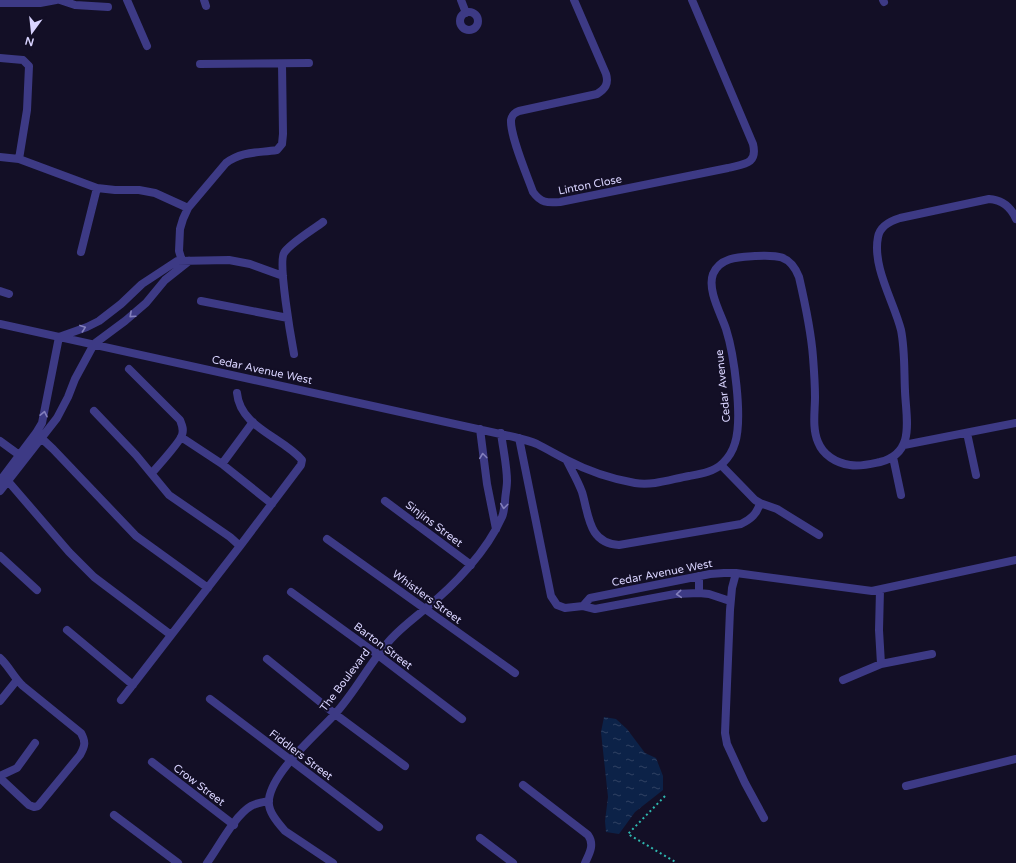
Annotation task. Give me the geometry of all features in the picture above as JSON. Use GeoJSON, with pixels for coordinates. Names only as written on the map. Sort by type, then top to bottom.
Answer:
{"type":"FeatureCollection","features":[{"type":"Feature","properties":{"kind":"street"},"geometry":{"type":"LineString","coordinates":[[0,2],[40,3],[56,0]]}},
{"type":"Feature","properties":{"kind":"street"},"geometry":{"type":"LineString","coordinates":[[60,0],[75,5],[108,7]]}},
{"type":"Feature","properties":{"kind":"street"},"geometry":{"type":"LineString","coordinates":[[127,0],[146,46]]}},
{"type":"Feature","properties":{"kind":"street"},"geometry":{"type":"LineString","coordinates":[[461,0],[466,13]]}},
{"type":"Feature","properties":{"kind":"street","name":"Linton Close"},"geometry":{"type":"LineString","coordinates":[[574,0],[606,74],[608,83],[605,88],[597,94],[519,111],[511,118],[512,132],[533,192],[538,199],[545,202],[560,202],[705,172],[748,163],[752,159],[754,152],[753,144],[692,0]]}},
{"type":"Feature","properties":{"kind":"street"},"geometry":{"type":"LineString","coordinates":[[0,58],[23,60],[28,66],[27,110],[18,159]]}},
{"type":"Feature","properties":{"kind":"street"},"geometry":{"type":"LineString","coordinates":[[200,64],[309,64]]}},
{"type":"Feature","properties":{"kind":"street"},"geometry":{"type":"LineString","coordinates":[[184,262],[179,251],[180,229],[188,208],[232,159],[245,154],[273,151],[280,148],[283,140],[282,64]]}},
{"type":"Feature","properties":{"kind":"street"},"geometry":{"type":"LineString","coordinates":[[0,157],[18,159],[97,188],[147,191],[155,193],[188,208]]}},
{"type":"Feature","properties":{"kind":"street"},"geometry":{"type":"LineString","coordinates":[[81,252],[97,188]]}},
{"type":"Feature","properties":{"kind":"street"},"geometry":{"type":"LineString","coordinates":[[901,495],[893,458],[904,445],[907,426],[904,347],[877,252],[879,234],[886,224],[900,218],[989,199],[1000,200],[1013,212],[1016,219]]}},
{"type":"Feature","properties":{"kind":"street"},"geometry":{"type":"LineString","coordinates":[[294,354],[288,318],[282,261],[284,252],[288,248],[323,222]]}},
{"type":"Feature","properties":{"kind":"street","name":"Cedar Avenue"},"geometry":{"type":"LineString","coordinates":[[722,465],[735,444],[738,418],[734,370],[729,339],[713,292],[712,279],[715,270],[720,264],[727,260],[734,258],[772,255],[783,258],[792,263],[796,268],[799,277],[809,321],[812,348],[816,437],[822,450],[833,460],[852,466],[876,463],[893,458]]}},
{"type":"Feature","properties":{"kind":"street"},"geometry":{"type":"LineString","coordinates":[[39,436],[59,337],[99,322],[149,279],[177,261],[219,260],[239,262],[283,276]]}},
{"type":"Feature","properties":{"kind":"street"},"geometry":{"type":"LineString","coordinates":[[0,491],[3,481],[22,456],[57,418],[74,379],[94,344],[117,327],[146,302],[165,280],[184,262]]}},
{"type":"Feature","properties":{"kind":"street"},"geometry":{"type":"LineString","coordinates":[[149,279],[156,290]]}},
{"type":"Feature","properties":{"kind":"street"},"geometry":{"type":"LineString","coordinates":[[0,291],[9,294]]}},
{"type":"Feature","properties":{"kind":"street"},"geometry":{"type":"LineString","coordinates":[[201,301],[288,318]]}},
{"type":"Feature","properties":{"kind":"street"},"geometry":{"type":"LineString","coordinates":[[106,316],[117,327]]}},
{"type":"Feature","properties":{"kind":"street","name":"Cedar Avenue West"},"geometry":{"type":"LineString","coordinates":[[0,324],[501,433],[536,444],[567,461]]}},
{"type":"Feature","properties":{"kind":"street"},"geometry":{"type":"LineString","coordinates":[[129,369],[180,420],[183,429],[181,437],[152,473]]}},
{"type":"Feature","properties":{"kind":"street"},"geometry":{"type":"LineString","coordinates":[[121,700],[272,504],[302,460],[253,422],[241,409],[237,393]]}},
{"type":"Feature","properties":{"kind":"street"},"geometry":{"type":"LineString","coordinates":[[94,411],[136,455],[169,495],[230,537],[240,546]]}},
{"type":"Feature","properties":{"kind":"street"},"geometry":{"type":"LineString","coordinates":[[222,464],[253,422]]}},
{"type":"Feature","properties":{"kind":"street"},"geometry":{"type":"LineString","coordinates":[[904,445],[1016,423]]}},
{"type":"Feature","properties":{"kind":"street"},"geometry":{"type":"LineString","coordinates":[[480,429],[486,484],[496,529]]}},
{"type":"Feature","properties":{"kind":"street","name":"The Boulevard"},"geometry":{"type":"LineString","coordinates":[[269,801],[274,786],[290,761],[335,714],[378,655],[400,630],[425,609],[471,565],[496,529],[503,515],[507,482],[501,433]]}},
{"type":"Feature","properties":{"kind":"street"},"geometry":{"type":"LineString","coordinates":[[968,433],[976,475]]}},
{"type":"Feature","properties":{"kind":"street"},"geometry":{"type":"LineString","coordinates":[[39,436],[136,536],[208,588]]}},
{"type":"Feature","properties":{"kind":"street"},"geometry":{"type":"LineString","coordinates":[[181,437],[222,464],[272,504]]}},
{"type":"Feature","properties":{"kind":"street","name":"Cedar Avenue West"},"geometry":{"type":"LineString","coordinates":[[519,438],[551,596],[554,602],[561,607],[582,606],[590,598],[710,574],[736,573],[872,591],[1016,560]]}},
{"type":"Feature","properties":{"kind":"street"},"geometry":{"type":"LineString","coordinates":[[0,440],[22,456]]}},
{"type":"Feature","properties":{"kind":"street"},"geometry":{"type":"LineString","coordinates":[[567,461],[611,477],[644,484],[702,473],[722,465],[755,500],[777,510],[819,535]]}},
{"type":"Feature","properties":{"kind":"street"},"geometry":{"type":"LineString","coordinates":[[567,461],[581,490],[594,532],[602,540],[612,544],[627,544],[741,524],[752,518],[760,503]]}},
{"type":"Feature","properties":{"kind":"street"},"geometry":{"type":"LineString","coordinates":[[3,481],[94,577],[171,635]]}},
{"type":"Feature","properties":{"kind":"street","name":"Sinjins Street"},"geometry":{"type":"LineString","coordinates":[[385,501],[471,565]]}},
{"type":"Feature","properties":{"kind":"street","name":"Whistlers Street"},"geometry":{"type":"LineString","coordinates":[[327,539],[515,674]]}},
{"type":"Feature","properties":{"kind":"street"},"geometry":{"type":"LineString","coordinates":[[0,556],[37,590]]}},
{"type":"Feature","properties":{"kind":"street"},"geometry":{"type":"LineString","coordinates":[[736,573],[730,601],[724,722],[725,738],[745,783],[764,818]]}},
{"type":"Feature","properties":{"kind":"street"},"geometry":{"type":"LineString","coordinates":[[699,576],[699,593]]}},
{"type":"Feature","properties":{"kind":"street"},"geometry":{"type":"LineString","coordinates":[[880,590],[879,630],[881,664]]}},
{"type":"Feature","properties":{"kind":"street","name":"Barton Street"},"geometry":{"type":"LineString","coordinates":[[291,592],[378,655],[462,719]]}},
{"type":"Feature","properties":{"kind":"street"},"geometry":{"type":"LineString","coordinates":[[582,606],[595,609],[675,594],[699,593],[709,594],[730,601]]}},
{"type":"Feature","properties":{"kind":"street"},"geometry":{"type":"LineString","coordinates":[[67,630],[133,685]]}},
{"type":"Feature","properties":{"kind":"street"},"geometry":{"type":"LineString","coordinates":[[843,680],[881,664],[932,654]]}},
{"type":"Feature","properties":{"kind":"street"},"geometry":{"type":"LineString","coordinates":[[0,658],[17,680],[81,733],[85,740],[84,747],[80,755],[38,806],[34,807],[29,806],[0,777],[17,768],[35,743]]}},
{"type":"Feature","properties":{"kind":"street"},"geometry":{"type":"LineString","coordinates":[[267,659],[335,714],[405,766]]}},
{"type":"Feature","properties":{"kind":"street"},"geometry":{"type":"LineString","coordinates":[[0,701],[17,680]]}},
{"type":"Feature","properties":{"kind":"street","name":"Fiddlers Street"},"geometry":{"type":"LineString","coordinates":[[210,699],[379,828]]}},
{"type":"Feature","properties":{"kind":"street"},"geometry":{"type":"LineString","coordinates":[[906,786],[1016,759]]}},
{"type":"Feature","properties":{"kind":"street","name":"Crow Street"},"geometry":{"type":"LineString","coordinates":[[152,762],[234,825]]}},
{"type":"Feature","properties":{"kind":"street"},"geometry":{"type":"LineString","coordinates":[[523,784],[576,825],[590,838],[591,849],[585,863]]}},
{"type":"Feature","properties":{"kind":"street"},"geometry":{"type":"LineString","coordinates":[[211,862],[246,809],[269,801],[272,814],[285,831],[333,863]]}},
{"type":"Feature","properties":{"kind":"street"},"geometry":{"type":"LineString","coordinates":[[114,815],[178,863]]}},
{"type":"Feature","properties":{"kind":"street"},"geometry":{"type":"LineString","coordinates":[[480,838],[513,863]]}},
{"type":"Feature","properties":{"kind":"path"},"geometry":{"type":"LineString","coordinates":[[665,796],[628,834],[677,863]]}},
{"type":"Feature","properties":{"kind":"water"},"geometry":{"type":"Polygon","coordinates":[[[604,717],[616,719],[627,729],[645,753],[656,758],[663,776],[663,790],[635,812],[619,834],[606,832],[605,821],[608,797],[601,732],[604,717]]]}}]}
